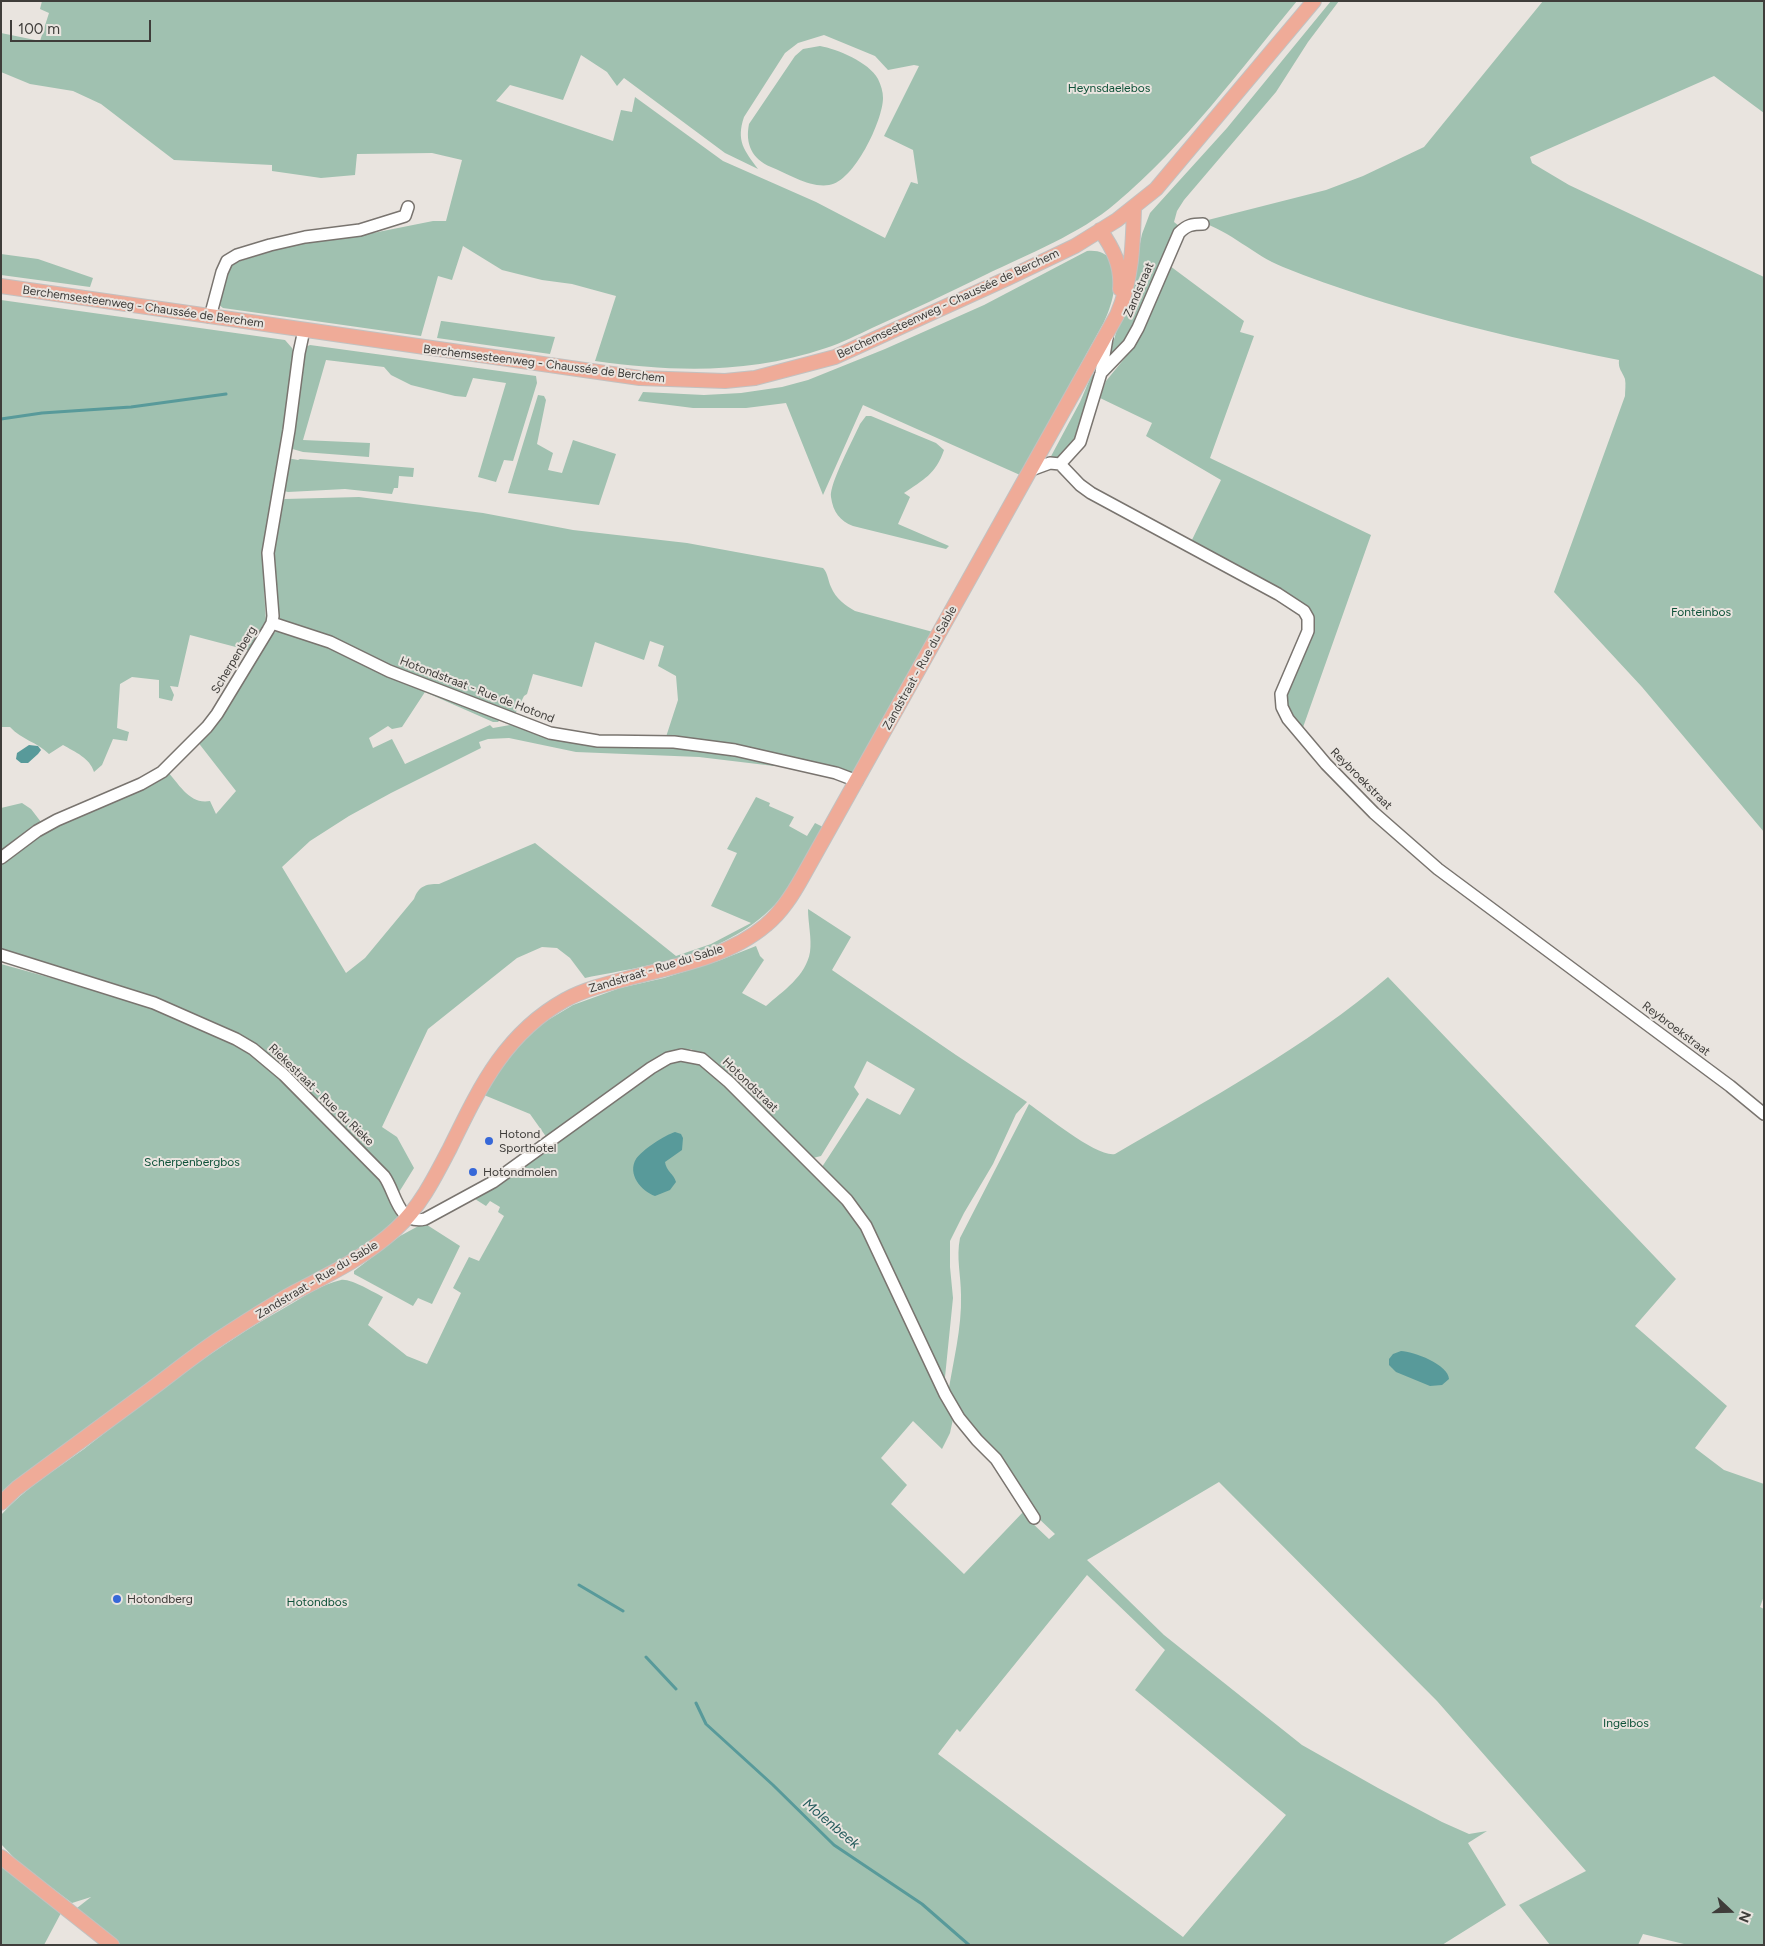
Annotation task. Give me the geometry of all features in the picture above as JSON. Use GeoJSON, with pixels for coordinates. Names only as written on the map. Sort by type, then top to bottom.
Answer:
{"type":"FeatureCollection","features":[{"type":"Feature","properties":{"kind":"main road","name":"Berchemsesteenweg - Chaussée de Berchem"},"geometry":{"type":"LineString","coordinates":[[1,286],[640,378],[725,381],[755,378],[836,357],[1075,246],[1134,208],[1164,181],[1314,1]]}},
{"type":"Feature","properties":{"kind":"main road","name":"Zandstraat - Rue du Sable"},"geometry":{"type":"LineString","coordinates":[[1,1502],[17,1488],[222,1337],[377,1245],[395,1230],[404,1213],[435,1178],[484,1082],[500,1056],[520,1033],[539,1017],[561,1003],[606,984],[694,961],[752,936],[768,924],[793,893],[857,781],[1123,301],[1128,282],[1133,243],[1134,208]]}},
{"type":"Feature","properties":{"kind":"main road","name":"Zandstraat - Rue du Sable"},"geometry":{"type":"LineString","coordinates":[[1100,230],[1111,244],[1119,267],[1121,280],[1120,292],[1108,330]]}},
{"type":"Feature","properties":{"kind":"main road"},"geometry":{"type":"LineString","coordinates":[[1,1857],[112,1945]]}},
{"type":"Feature","properties":{"kind":"street"},"geometry":{"type":"LineString","coordinates":[[210,317],[222,272],[227,261],[237,255],[306,237],[360,230],[382,224],[405,216],[408,207]]}},
{"type":"Feature","properties":{"kind":"street","name":"Zandstraat"},"geometry":{"type":"LineString","coordinates":[[1101,372],[1129,344],[1138,328],[1179,233],[1190,224],[1202,224]]}},
{"type":"Feature","properties":{"kind":"street","name":"Scherpenberg"},"geometry":{"type":"LineString","coordinates":[[1,858],[37,831],[162,772],[217,714],[272,623],[268,553],[304,330]]}},
{"type":"Feature","properties":{"kind":"street","name":"Zandstraat"},"geometry":{"type":"LineString","coordinates":[[1060,464],[1080,442],[1101,372],[1108,330]]}},
{"type":"Feature","properties":{"kind":"street"},"geometry":{"type":"LineString","coordinates":[[1031,470],[1050,463],[1060,464]]}},
{"type":"Feature","properties":{"kind":"street","name":"Reybroekstraat"},"geometry":{"type":"LineString","coordinates":[[1060,464],[1080,485],[1091,493],[1278,594],[1304,611],[1308,618],[1308,631],[1281,699],[1282,707],[1288,719],[1319,756],[1374,813],[1433,864],[1730,1086],[1764,1114]]}},
{"type":"Feature","properties":{"kind":"street","name":"Hotondstraat - Rue de Hotond"},"geometry":{"type":"LineString","coordinates":[[272,623],[330,642],[390,671],[550,733],[598,740],[674,742],[735,750],[836,773],[857,781]]}},
{"type":"Feature","properties":{"kind":"street","name":"Riekestraat - Rue du Rieke"},"geometry":{"type":"LineString","coordinates":[[1,955],[154,1003],[236,1039],[252,1049],[284,1075],[384,1176],[390,1184],[394,1200],[404,1213]]}},
{"type":"Feature","properties":{"kind":"street","name":"Hotondstraat"},"geometry":{"type":"LineString","coordinates":[[404,1213],[417,1220],[425,1219],[493,1182],[651,1068],[668,1058],[681,1055],[702,1059],[729,1082],[847,1200],[866,1226],[945,1394],[959,1418],[996,1459],[1034,1518]]}},
{"type":"Feature","properties":{"kind":"green space","name":"Heynsdaelebos"},"geometry":{"type":"Polygon","coordinates":[[[42,1],[1297,1],[1189,132],[1165,157],[1116,203],[1070,234],[915,309],[832,346],[769,363],[683,369],[595,361],[616,296],[572,284],[542,280],[502,270],[463,246],[452,280],[438,276],[421,336],[223,308],[218,304],[228,269],[234,263],[291,245],[373,233],[433,221],[446,221],[462,160],[432,153],[357,154],[355,175],[321,178],[272,171],[272,165],[174,160],[101,104],[73,91],[30,84],[1,72],[1,33],[40,41],[49,13],[40,9],[42,1]],[[824,35],[798,43],[785,53],[744,117],[742,125],[741,139],[745,151],[758,169],[725,153],[624,78],[617,86],[607,72],[581,55],[563,100],[510,85],[496,101],[613,141],[621,110],[632,112],[635,97],[723,161],[816,202],[885,238],[911,182],[918,184],[913,150],[884,136],[919,66],[914,65],[888,70],[875,56],[824,35]]]}},
{"type":"Feature","properties":{"kind":"green space"},"geometry":{"type":"Polygon","coordinates":[[[1331,1],[1339,1],[1308,42],[1276,92],[1184,200],[1177,211],[1174,222],[1179,226],[1134,331],[1113,358],[1109,356],[1133,277],[1142,234],[1150,213],[1227,128],[1331,1]]]}},
{"type":"Feature","properties":{"kind":"green space","name":"Fonteinbos"},"geometry":{"type":"Polygon","coordinates":[[[1543,1],[1764,1],[1764,113],[1714,76],[1530,157],[1532,163],[1569,185],[1764,277],[1764,832],[1642,687],[1554,592],[1625,396],[1625,379],[1619,360],[1491,332],[1365,296],[1283,267],[1222,231],[1200,222],[1326,190],[1363,176],[1424,147],[1543,1]]]}},
{"type":"Feature","properties":{"kind":"green space"},"geometry":{"type":"Polygon","coordinates":[[[820,46],[843,53],[868,67],[878,79],[882,88],[883,98],[882,108],[873,134],[857,162],[848,173],[829,185],[799,180],[764,164],[751,150],[748,138],[749,124],[795,56],[803,49],[820,46]]]}},
{"type":"Feature","properties":{"kind":"green space"},"geometry":{"type":"Polygon","coordinates":[[[1087,251],[1100,252],[1108,257],[1113,266],[1115,277],[1112,301],[1104,322],[1020,475],[863,405],[823,495],[786,403],[746,408],[693,408],[638,401],[643,392],[704,395],[741,393],[782,387],[808,380],[885,349],[984,305],[1087,251]]]}},
{"type":"Feature","properties":{"kind":"green space"},"geometry":{"type":"Polygon","coordinates":[[[1,254],[38,259],[93,278],[90,287],[1,275],[1,254]]]}},
{"type":"Feature","properties":{"kind":"green space"},"geometry":{"type":"Polygon","coordinates":[[[1170,266],[1244,321],[1240,332],[1254,336],[1210,458],[1371,535],[1301,733],[1284,701],[1312,622],[1190,544],[1221,480],[1146,436],[1152,423],[1100,398],[1106,381],[1133,348],[1170,266]]]}},
{"type":"Feature","properties":{"kind":"green space"},"geometry":{"type":"Polygon","coordinates":[[[1,300],[285,340],[292,348],[294,354],[284,443],[264,555],[266,624],[251,651],[190,635],[178,687],[170,686],[174,695],[172,701],[159,698],[159,680],[132,677],[120,684],[117,728],[129,732],[127,741],[113,739],[102,765],[94,772],[86,759],[63,745],[49,754],[10,727],[1,727],[1,300]]]}},
{"type":"Feature","properties":{"kind":"green space"},"geometry":{"type":"Polygon","coordinates":[[[441,321],[555,337],[550,354],[437,338],[441,321]]]}},
{"type":"Feature","properties":{"kind":"green space"},"geometry":{"type":"Polygon","coordinates":[[[310,345],[536,376],[537,383],[513,461],[504,460],[496,482],[478,477],[506,383],[473,378],[466,397],[455,396],[411,385],[391,375],[384,367],[326,360],[303,440],[370,443],[369,457],[303,452],[289,448],[305,347],[310,345]]]}},
{"type":"Feature","properties":{"kind":"green space"},"geometry":{"type":"Polygon","coordinates":[[[1092,374],[1095,376],[1078,442],[1060,460],[1049,460],[1080,402],[1092,374]]]}},
{"type":"Feature","properties":{"kind":"green space"},"geometry":{"type":"Polygon","coordinates":[[[538,395],[544,396],[546,400],[537,444],[553,453],[548,470],[562,473],[573,440],[616,454],[599,505],[508,493],[538,395]]]}},
{"type":"Feature","properties":{"kind":"green space"},"geometry":{"type":"Polygon","coordinates":[[[866,416],[871,416],[936,443],[944,450],[933,471],[904,493],[910,497],[898,524],[949,546],[946,549],[853,526],[841,519],[835,511],[831,491],[842,461],[860,424],[866,416]]]}},
{"type":"Feature","properties":{"kind":"green space"},"geometry":{"type":"Polygon","coordinates":[[[287,458],[414,468],[413,477],[399,476],[398,488],[394,488],[392,494],[345,489],[288,492],[284,491],[282,486],[287,458]]]}},
{"type":"Feature","properties":{"kind":"green space","name":"Scherpenbergbos"},"geometry":{"type":"Polygon","coordinates":[[[359,497],[483,513],[573,530],[687,543],[823,568],[835,595],[855,611],[933,632],[852,775],[665,740],[678,700],[676,676],[658,666],[664,646],[650,641],[644,660],[595,642],[582,687],[533,674],[527,694],[524,696],[513,718],[502,717],[498,722],[493,722],[425,692],[402,727],[392,729],[388,726],[369,738],[373,748],[392,739],[405,764],[490,725],[493,728],[510,725],[776,763],[774,766],[699,757],[576,752],[509,738],[488,739],[479,742],[481,748],[349,816],[310,841],[282,867],[346,973],[365,958],[414,899],[420,889],[439,884],[535,843],[676,956],[711,944],[751,923],[711,906],[737,853],[727,849],[756,797],[770,803],[769,806],[794,817],[789,826],[807,836],[815,823],[823,827],[800,870],[785,893],[765,914],[743,931],[719,944],[694,954],[667,961],[585,978],[570,958],[557,948],[542,947],[517,958],[428,1029],[382,1127],[397,1137],[414,1168],[396,1197],[404,1212],[378,1236],[348,1257],[316,1274],[89,1427],[1,1493],[1,964],[113,995],[32,963],[33,958],[1,953],[1,862],[47,828],[97,806],[137,792],[154,782],[167,771],[191,797],[197,800],[210,801],[216,814],[236,791],[197,741],[271,634],[294,629],[276,618],[269,562],[281,501],[285,499],[359,497]]]}},
{"type":"Feature","properties":{"kind":"green space"},"geometry":{"type":"Polygon","coordinates":[[[22,803],[31,809],[41,822],[1,853],[1,808],[22,803]]]}},
{"type":"Feature","properties":{"kind":"green space"},"geometry":{"type":"Polygon","coordinates":[[[808,909],[851,937],[832,970],[1027,1102],[1016,1114],[993,1164],[950,1241],[953,1298],[944,1387],[884,1258],[820,1170],[867,1098],[900,1115],[915,1089],[867,1061],[854,1087],[859,1094],[821,1156],[809,1159],[707,1059],[691,1049],[678,1053],[547,1138],[530,1114],[484,1095],[509,1055],[538,1026],[573,1005],[620,988],[664,978],[718,961],[756,946],[764,960],[742,993],[766,1006],[799,976],[808,961],[811,942],[808,909]]]}},
{"type":"Feature","properties":{"kind":"green space"},"geometry":{"type":"Polygon","coordinates":[[[1388,977],[1676,1279],[1635,1326],[1727,1406],[1695,1448],[1724,1470],[1764,1484],[1764,1596],[1760,1607],[1764,1609],[1764,1945],[1688,1945],[1643,1934],[1638,1945],[1550,1945],[1519,1905],[1586,1871],[1437,1701],[1219,1482],[1087,1560],[1164,1635],[1302,1745],[1442,1822],[1469,1834],[1487,1831],[1468,1843],[1506,1905],[1442,1945],[121,1945],[77,1908],[91,1897],[72,1903],[19,1863],[1,1844],[1,1515],[30,1488],[208,1356],[259,1322],[306,1295],[334,1282],[341,1280],[350,1281],[383,1297],[368,1325],[407,1356],[427,1364],[461,1293],[453,1288],[469,1257],[479,1261],[504,1216],[498,1212],[500,1207],[490,1201],[486,1206],[475,1199],[649,1073],[675,1061],[688,1060],[713,1073],[844,1205],[857,1222],[941,1400],[953,1419],[950,1433],[942,1449],[913,1421],[881,1458],[907,1485],[891,1504],[964,1574],[1025,1510],[1029,1520],[1049,1539],[1055,1534],[1035,1515],[948,1394],[957,1345],[961,1307],[958,1253],[960,1238],[1029,1104],[1085,1143],[1107,1153],[1115,1154],[1256,1072],[1357,1002],[1388,977]],[[1087,1575],[960,1732],[957,1729],[938,1754],[1183,1937],[1286,1815],[1135,1690],[1165,1650],[1087,1575]]]}},
{"type":"Feature","properties":{"kind":"green space"},"geometry":{"type":"Polygon","coordinates":[[[424,1223],[460,1246],[432,1304],[418,1298],[413,1306],[354,1274],[354,1271],[400,1236],[424,1223]]]}},
{"type":"Feature","properties":{"kind":"green space"},"geometry":{"type":"Polygon","coordinates":[[[1,1865],[61,1913],[44,1945],[1,1945],[1,1865]]]}},
{"type":"Feature","properties":{"kind":"water"},"geometry":{"type":"Polygon","coordinates":[[[29,745],[38,746],[41,750],[28,763],[21,763],[16,759],[17,753],[29,745]]]}},
{"type":"Feature","properties":{"kind":"water"},"geometry":{"type":"Polygon","coordinates":[[[675,1132],[681,1134],[683,1138],[682,1150],[665,1162],[676,1182],[670,1190],[655,1196],[640,1186],[634,1176],[634,1165],[639,1155],[648,1147],[675,1132]]]}},
{"type":"Feature","properties":{"kind":"water"},"geometry":{"type":"Polygon","coordinates":[[[1401,1351],[1414,1353],[1437,1364],[1447,1374],[1449,1379],[1442,1385],[1430,1386],[1396,1372],[1389,1365],[1389,1359],[1393,1354],[1401,1351]]]}},
{"type":"Feature","properties":{"kind":"waterway"},"geometry":{"type":"LineString","coordinates":[[1,419],[42,413],[131,407],[226,394]]}},
{"type":"Feature","properties":{"kind":"waterway","name":"Molenbeek"},"geometry":{"type":"LineString","coordinates":[[579,1585],[623,1611]]}},
{"type":"Feature","properties":{"kind":"waterway","name":"Molenbeek"},"geometry":{"type":"LineString","coordinates":[[646,1657],[676,1689]]}},
{"type":"Feature","properties":{"kind":"waterway","name":"Molenbeek"},"geometry":{"type":"LineString","coordinates":[[696,1703],[706,1724],[773,1785],[834,1845],[922,1904],[969,1945]]}},
{"type":"Feature","properties":{"kind":"place","name":"Hotond Sporthotel"},"geometry":{"type":"Point","coordinates":[489,1141]}},
{"type":"Feature","properties":{"kind":"place","name":"Hotondmolen"},"geometry":{"type":"Point","coordinates":[473,1172]}},
{"type":"Feature","properties":{"kind":"place","name":"Hotondberg"},"geometry":{"type":"Point","coordinates":[117,1599]}},
{"type":"Feature","properties":{"kind":"park label","name":"Hotondbos"},"geometry":{"type":"Point","coordinates":[317,1602]}},
{"type":"Feature","properties":{"kind":"park label","name":"Ingelbos"},"geometry":{"type":"Point","coordinates":[1626,1723]}}]}
